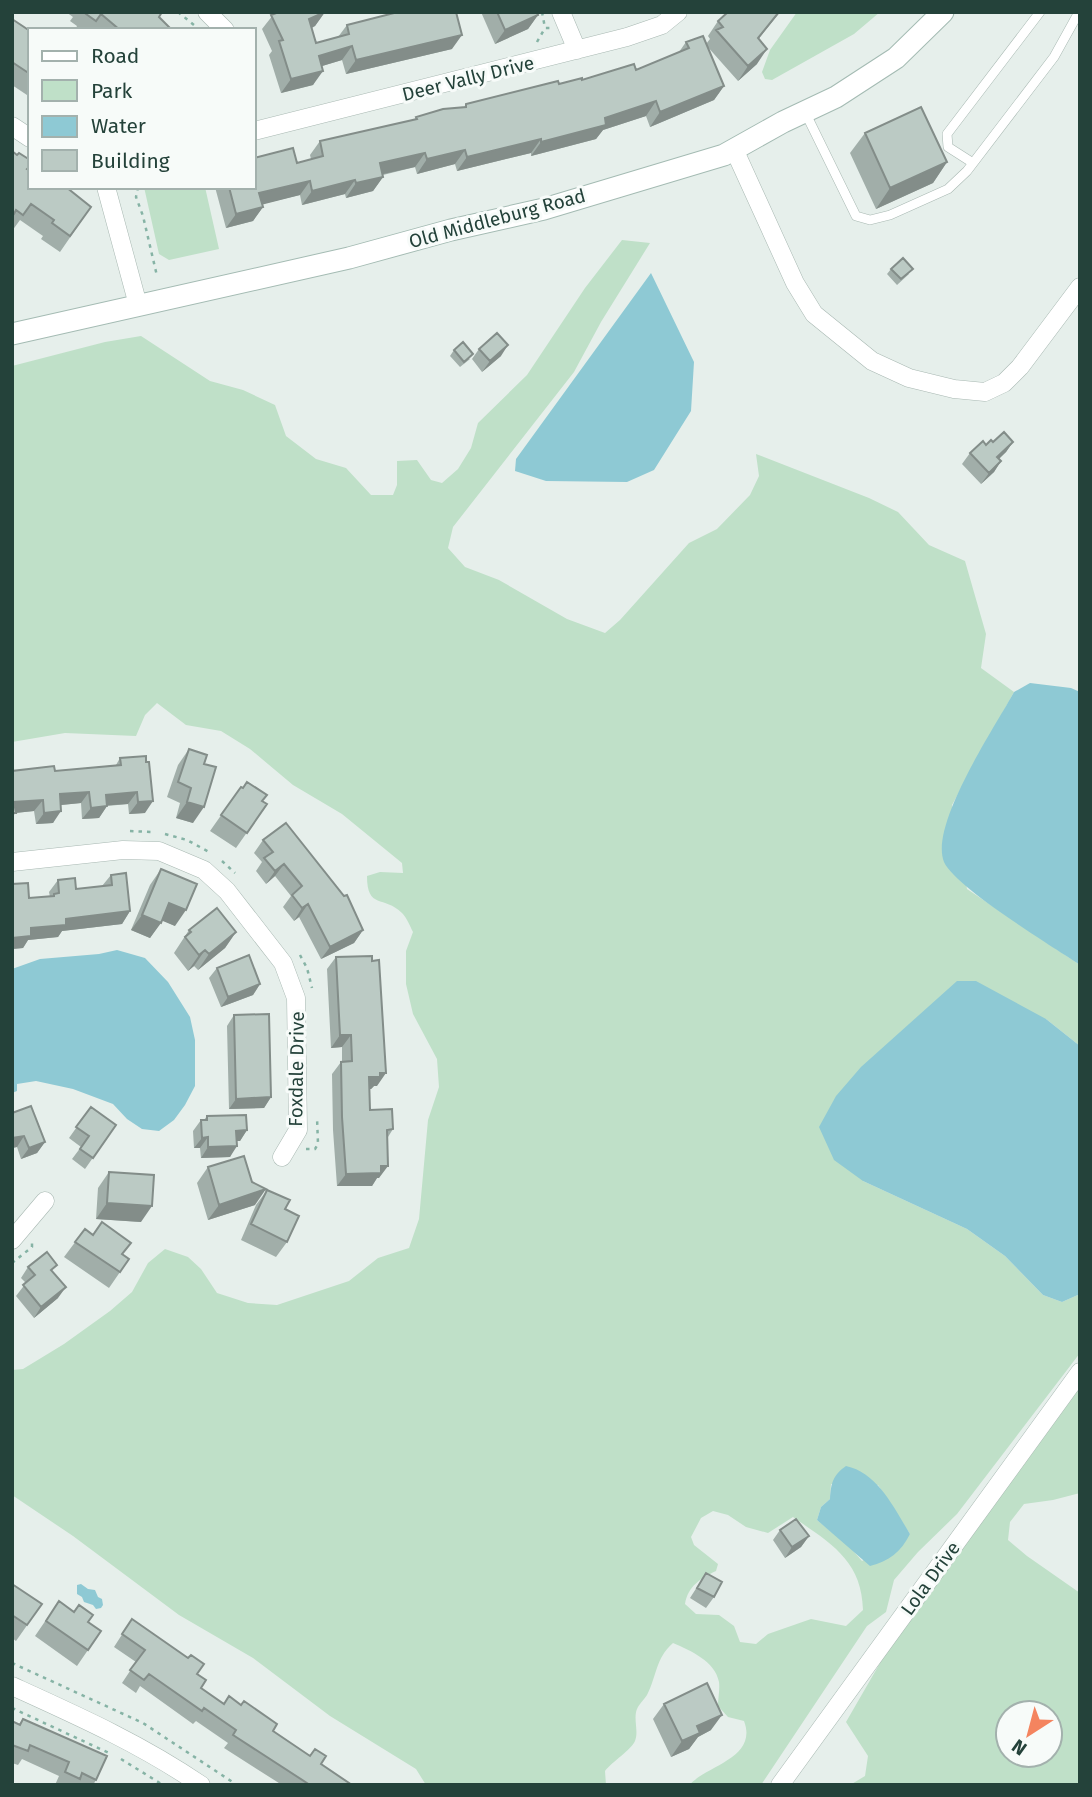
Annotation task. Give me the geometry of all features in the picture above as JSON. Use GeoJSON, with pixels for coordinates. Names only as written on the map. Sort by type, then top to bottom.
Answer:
{"type":"FeatureCollection","features":[{"type":"Feature","properties":{"kind":"main road","name":"Old Middleburg Road"},"geometry":{"type":"LineString","coordinates":[[12,334],[349,258],[451,230],[544,209],[724,155],[836,97],[895,58],[943,12]]}},
{"type":"Feature","properties":{"kind":"street"},"geometry":{"type":"LineString","coordinates":[[207,12],[223,28]]}},
{"type":"Feature","properties":{"kind":"street"},"geometry":{"type":"LineString","coordinates":[[561,12],[577,50]]}},
{"type":"Feature","properties":{"kind":"street","name":"Deer Vally Drive"},"geometry":{"type":"LineString","coordinates":[[256,130],[627,37],[662,24],[677,12]]}},
{"type":"Feature","properties":{"kind":"street"},"geometry":{"type":"LineString","coordinates":[[12,126],[28,137]]}},
{"type":"Feature","properties":{"kind":"street"},"geometry":{"type":"LineString","coordinates":[[734,149],[795,283],[814,314],[872,361],[909,378],[954,389],[985,392],[1004,383],[1020,367],[1080,287]]}},
{"type":"Feature","properties":{"kind":"street"},"geometry":{"type":"LineString","coordinates":[[107,189],[138,305]]}},
{"type":"Feature","properties":{"kind":"street","name":"Foxdale Drive"},"geometry":{"type":"LineString","coordinates":[[12,862],[123,850],[159,850],[204,870],[227,891],[283,964],[296,998],[298,1130],[286,1149]]}},
{"type":"Feature","properties":{"kind":"street"},"geometry":{"type":"LineString","coordinates":[[12,1240],[45,1201]]}},
{"type":"Feature","properties":{"kind":"street","name":"Lola Drive"},"geometry":{"type":"LineString","coordinates":[[780,1785],[1080,1372]]}},
{"type":"Feature","properties":{"kind":"street"},"geometry":{"type":"LineString","coordinates":[[12,1686],[115,1732],[165,1760],[201,1785]]}},
{"type":"Feature","properties":{"kind":"lane"},"geometry":{"type":"LineString","coordinates":[[973,163],[948,147],[947,134],[1040,12]]}},
{"type":"Feature","properties":{"kind":"lane"},"geometry":{"type":"LineString","coordinates":[[805,112],[856,216],[870,220],[890,215],[948,189],[973,163],[1054,57],[1079,12]]}},
{"type":"Feature","properties":{"kind":"path"},"geometry":{"type":"LineString","coordinates":[[178,12],[197,28]]}},
{"type":"Feature","properties":{"kind":"path"},"geometry":{"type":"LineString","coordinates":[[542,12],[545,28]]}},
{"type":"Feature","properties":{"kind":"path"},"geometry":{"type":"LineString","coordinates":[[138,189],[136,197],[157,276]]}},
{"type":"Feature","properties":{"kind":"path"},"geometry":{"type":"LineString","coordinates":[[125,832],[160,833],[187,840],[215,855],[240,879]]}},
{"type":"Feature","properties":{"kind":"path"},"geometry":{"type":"LineString","coordinates":[[296,950],[307,968],[313,993]]}},
{"type":"Feature","properties":{"kind":"path"},"geometry":{"type":"LineString","coordinates":[[286,1149],[315,1149],[318,1144],[316,1112]]}},
{"type":"Feature","properties":{"kind":"path"},"geometry":{"type":"LineString","coordinates":[[12,1663],[143,1723],[237,1785]]}},
{"type":"Feature","properties":{"kind":"path"},"geometry":{"type":"LineString","coordinates":[[12,1708],[116,1756],[163,1785]]}},
{"type":"Feature","properties":{"kind":"green space"},"geometry":{"type":"Polygon","coordinates":[[[797,12],[880,12],[854,34],[772,80],[765,79],[762,72],[770,50],[797,12]]]}},
{"type":"Feature","properties":{"kind":"green space"},"geometry":{"type":"Polygon","coordinates":[[[144,189],[205,189],[219,249],[169,260],[159,254],[144,189]]]}},
{"type":"Feature","properties":{"kind":"green space"},"geometry":{"type":"Polygon","coordinates":[[[622,240],[650,243],[601,322],[574,372],[453,527],[448,548],[465,567],[499,580],[567,619],[605,633],[689,543],[717,529],[750,495],[759,476],[756,454],[898,512],[929,545],[965,561],[986,634],[981,668],[1014,692],[952,805],[967,889],[1080,965],[1080,1046],[1046,1019],[863,1181],[967,1229],[1005,1256],[1043,1295],[1062,1302],[1080,1294],[1080,1353],[957,1514],[894,1580],[886,1612],[867,1626],[761,1785],[689,1785],[738,1752],[744,1744],[746,1734],[744,1721],[728,1717],[718,1706],[719,1682],[713,1668],[701,1658],[673,1643],[663,1655],[647,1695],[637,1709],[635,1741],[605,1771],[606,1785],[426,1785],[416,1769],[330,1716],[253,1658],[179,1615],[73,1536],[12,1495],[12,1370],[23,1369],[110,1311],[132,1292],[148,1263],[165,1249],[188,1257],[201,1269],[217,1293],[248,1303],[277,1305],[349,1281],[378,1258],[409,1248],[419,1219],[428,1120],[439,1087],[437,1059],[413,1014],[406,984],[406,951],[413,932],[402,913],[373,898],[368,887],[367,876],[380,872],[403,873],[402,863],[342,814],[293,785],[250,749],[221,731],[186,725],[157,703],[145,715],[136,736],[65,733],[12,742],[12,366],[105,342],[141,336],[210,381],[243,390],[275,405],[286,436],[316,459],[346,468],[371,495],[393,495],[397,485],[397,461],[417,460],[431,480],[442,483],[458,469],[471,448],[478,423],[527,375],[585,288],[622,240]],[[831,1484],[830,1499],[821,1507],[817,1520],[849,1546],[862,1561],[910,1534],[878,1485],[831,1484]],[[713,1511],[701,1518],[691,1537],[694,1545],[718,1564],[716,1571],[696,1583],[689,1592],[685,1604],[696,1614],[719,1615],[734,1626],[740,1642],[756,1644],[768,1634],[811,1619],[846,1626],[863,1610],[857,1578],[842,1554],[793,1517],[768,1533],[746,1527],[728,1515],[713,1511]]]}},
{"type":"Feature","properties":{"kind":"green space"},"geometry":{"type":"Polygon","coordinates":[[[1080,1383],[1080,1493],[1024,1504],[1010,1522],[1008,1540],[1080,1593],[1080,1785],[850,1785],[865,1776],[868,1756],[846,1722],[902,1625],[1080,1383]]]}},
{"type":"Feature","properties":{"kind":"water"},"geometry":{"type":"Polygon","coordinates":[[[651,273],[694,362],[691,411],[654,470],[627,482],[546,481],[515,471],[516,459],[651,273]]]}},
{"type":"Feature","properties":{"kind":"water"},"geometry":{"type":"Polygon","coordinates":[[[1030,683],[1071,688],[1080,692],[1080,965],[985,901],[952,873],[944,862],[942,846],[946,825],[966,776],[1014,692],[1030,683]]]}},
{"type":"Feature","properties":{"kind":"water"},"geometry":{"type":"Polygon","coordinates":[[[117,950],[145,958],[168,982],[190,1017],[195,1040],[195,1086],[174,1120],[159,1131],[142,1129],[127,1119],[113,1104],[73,1089],[36,1081],[17,1084],[17,1091],[12,1093],[12,969],[40,959],[117,950]]]}},
{"type":"Feature","properties":{"kind":"water"},"geometry":{"type":"Polygon","coordinates":[[[957,981],[976,981],[1046,1019],[1080,1046],[1080,1294],[1062,1302],[1043,1295],[1005,1256],[967,1229],[863,1181],[834,1160],[819,1127],[836,1096],[861,1067],[957,981]]]}},
{"type":"Feature","properties":{"kind":"water"},"geometry":{"type":"Polygon","coordinates":[[[846,1466],[867,1476],[876,1484],[910,1534],[894,1555],[870,1566],[817,1520],[821,1507],[830,1499],[834,1480],[846,1466]]]}},
{"type":"Feature","properties":{"kind":"water"},"geometry":{"type":"Polygon","coordinates":[[[77,1585],[95,1590],[102,1599],[101,1608],[96,1609],[84,1602],[77,1594],[77,1585]]]}},
{"type":"Feature","properties":{"kind":"building"},"geometry":{"type":"Polygon","coordinates":[[[162,12],[159,17],[170,28],[118,28],[101,14],[96,21],[86,14],[162,12]]]}},
{"type":"Feature","properties":{"kind":"building"},"geometry":{"type":"Polygon","coordinates":[[[279,12],[325,12],[309,19],[316,43],[349,34],[347,25],[398,12],[456,12],[462,35],[356,60],[352,46],[319,56],[323,71],[291,79],[279,41],[283,40],[271,15],[279,12]]]}},
{"type":"Feature","properties":{"kind":"building"},"geometry":{"type":"Polygon","coordinates":[[[497,12],[537,12],[538,15],[505,30],[497,12]]]}},
{"type":"Feature","properties":{"kind":"building"},"geometry":{"type":"Polygon","coordinates":[[[728,12],[779,12],[758,38],[767,49],[748,66],[716,30],[723,27],[718,21],[728,12]]]}},
{"type":"Feature","properties":{"kind":"building"},"geometry":{"type":"Polygon","coordinates":[[[12,19],[28,30],[28,73],[12,62],[12,19]]]}},
{"type":"Feature","properties":{"kind":"building"},"geometry":{"type":"Polygon","coordinates":[[[703,36],[724,86],[660,112],[656,101],[605,118],[606,125],[541,142],[541,139],[467,157],[465,150],[427,159],[425,153],[380,163],[383,177],[356,183],[355,180],[312,191],[310,181],[259,193],[263,207],[236,214],[230,189],[256,189],[256,157],[293,148],[297,163],[323,156],[320,141],[417,119],[416,117],[443,109],[466,107],[466,104],[558,81],[559,84],[582,80],[634,64],[636,70],[689,48],[686,42],[703,36]]]}},
{"type":"Feature","properties":{"kind":"building"},"geometry":{"type":"Polygon","coordinates":[[[921,107],[947,162],[890,188],[865,133],[921,107]]]}},
{"type":"Feature","properties":{"kind":"building"},"geometry":{"type":"Polygon","coordinates":[[[12,151],[28,159],[28,189],[68,189],[91,207],[70,236],[52,223],[54,220],[31,204],[23,215],[16,210],[12,213],[12,151]]]}},
{"type":"Feature","properties":{"kind":"building"},"geometry":{"type":"Polygon","coordinates":[[[903,258],[913,269],[901,279],[891,269],[903,258]]]}},
{"type":"Feature","properties":{"kind":"building"},"geometry":{"type":"Polygon","coordinates":[[[497,333],[508,345],[490,361],[479,349],[497,333]]]}},
{"type":"Feature","properties":{"kind":"building"},"geometry":{"type":"Polygon","coordinates":[[[463,342],[473,354],[464,362],[454,350],[463,342]]]}},
{"type":"Feature","properties":{"kind":"building"},"geometry":{"type":"Polygon","coordinates":[[[1004,432],[1013,442],[997,457],[1001,461],[989,473],[970,453],[983,441],[986,445],[991,440],[993,442],[1004,432]]]}},
{"type":"Feature","properties":{"kind":"building"},"geometry":{"type":"Polygon","coordinates":[[[189,749],[207,755],[204,764],[216,767],[204,807],[187,802],[191,788],[178,782],[189,749]]]}},
{"type":"Feature","properties":{"kind":"building"},"geometry":{"type":"Polygon","coordinates":[[[146,756],[153,801],[138,802],[137,792],[106,795],[107,806],[91,808],[89,792],[60,794],[61,811],[44,813],[43,800],[14,802],[16,813],[12,813],[12,771],[54,766],[55,771],[121,765],[120,758],[146,756]]]}},
{"type":"Feature","properties":{"kind":"building"},"geometry":{"type":"Polygon","coordinates":[[[247,782],[267,795],[262,801],[267,804],[247,833],[221,815],[247,782]]]}},
{"type":"Feature","properties":{"kind":"building"},"geometry":{"type":"Polygon","coordinates":[[[286,823],[344,896],[347,895],[363,930],[330,947],[308,904],[302,908],[292,895],[302,886],[284,864],[275,871],[264,858],[273,852],[263,840],[286,823]]]}},
{"type":"Feature","properties":{"kind":"building"},"geometry":{"type":"Polygon","coordinates":[[[161,869],[197,884],[186,910],[169,903],[161,923],[142,915],[161,869]]]}},
{"type":"Feature","properties":{"kind":"building"},"geometry":{"type":"Polygon","coordinates":[[[126,873],[130,911],[66,919],[66,925],[31,928],[31,936],[12,938],[12,884],[28,883],[29,898],[54,896],[59,893],[58,880],[75,878],[76,889],[112,885],[111,875],[126,873]]]}},
{"type":"Feature","properties":{"kind":"building"},"geometry":{"type":"Polygon","coordinates":[[[217,908],[236,932],[209,954],[205,950],[199,955],[185,937],[191,932],[189,930],[217,908]]]}},
{"type":"Feature","properties":{"kind":"building"},"geometry":{"type":"Polygon","coordinates":[[[249,955],[260,984],[228,997],[217,968],[249,955]]]}},
{"type":"Feature","properties":{"kind":"building"},"geometry":{"type":"Polygon","coordinates":[[[372,956],[372,961],[379,960],[386,1073],[380,1073],[380,1077],[369,1077],[370,1110],[392,1109],[393,1129],[387,1130],[388,1166],[381,1166],[381,1173],[346,1174],[341,1062],[352,1061],[351,1035],[340,1035],[336,957],[372,956]]]}},
{"type":"Feature","properties":{"kind":"building"},"geometry":{"type":"Polygon","coordinates":[[[269,1014],[271,1097],[236,1099],[234,1015],[269,1014]]]}},
{"type":"Feature","properties":{"kind":"building"},"geometry":{"type":"Polygon","coordinates":[[[31,1106],[45,1142],[29,1148],[24,1136],[12,1138],[12,1113],[31,1106]]]}},
{"type":"Feature","properties":{"kind":"building"},"geometry":{"type":"Polygon","coordinates":[[[91,1107],[116,1125],[93,1158],[80,1149],[89,1136],[76,1127],[91,1107]]]}},
{"type":"Feature","properties":{"kind":"building"},"geometry":{"type":"Polygon","coordinates":[[[246,1115],[247,1130],[236,1131],[237,1146],[208,1147],[208,1137],[202,1138],[201,1120],[207,1120],[207,1116],[246,1115]]]}},
{"type":"Feature","properties":{"kind":"building"},"geometry":{"type":"Polygon","coordinates":[[[244,1156],[252,1182],[266,1189],[219,1205],[208,1167],[244,1156]]]}},
{"type":"Feature","properties":{"kind":"building"},"geometry":{"type":"Polygon","coordinates":[[[109,1172],[154,1175],[152,1206],[107,1203],[109,1172]]]}},
{"type":"Feature","properties":{"kind":"building"},"geometry":{"type":"Polygon","coordinates":[[[267,1190],[290,1200],[285,1209],[299,1216],[287,1242],[251,1224],[267,1190]]]}},
{"type":"Feature","properties":{"kind":"building"},"geometry":{"type":"Polygon","coordinates":[[[102,1222],[131,1243],[122,1254],[129,1259],[120,1272],[75,1242],[85,1229],[93,1235],[102,1222]]]}},
{"type":"Feature","properties":{"kind":"building"},"geometry":{"type":"Polygon","coordinates":[[[47,1252],[57,1265],[51,1270],[66,1287],[41,1307],[23,1285],[35,1275],[28,1267],[47,1252]]]}},
{"type":"Feature","properties":{"kind":"building"},"geometry":{"type":"Polygon","coordinates":[[[796,1519],[809,1536],[792,1547],[780,1530],[796,1519]]]}},
{"type":"Feature","properties":{"kind":"building"},"geometry":{"type":"Polygon","coordinates":[[[706,1573],[722,1582],[714,1597],[697,1588],[706,1573]]]}},
{"type":"Feature","properties":{"kind":"building"},"geometry":{"type":"Polygon","coordinates":[[[12,1584],[42,1604],[27,1625],[12,1615],[12,1584]]]}},
{"type":"Feature","properties":{"kind":"building"},"geometry":{"type":"Polygon","coordinates":[[[59,1601],[74,1612],[79,1605],[93,1615],[88,1622],[101,1631],[88,1650],[46,1621],[59,1601]]]}},
{"type":"Feature","properties":{"kind":"building"},"geometry":{"type":"Polygon","coordinates":[[[132,1619],[188,1658],[191,1655],[204,1664],[197,1674],[206,1680],[201,1688],[224,1704],[229,1696],[241,1705],[244,1701],[277,1724],[273,1731],[310,1756],[315,1749],[326,1756],[321,1764],[352,1785],[310,1785],[233,1735],[236,1730],[204,1708],[202,1711],[149,1674],[144,1680],[130,1670],[145,1650],[122,1634],[132,1619]]]}},
{"type":"Feature","properties":{"kind":"building"},"geometry":{"type":"Polygon","coordinates":[[[707,1683],[722,1715],[697,1726],[700,1733],[682,1741],[664,1704],[707,1683]]]}},
{"type":"Feature","properties":{"kind":"building"},"geometry":{"type":"Polygon","coordinates":[[[23,1719],[107,1756],[96,1780],[82,1773],[80,1779],[65,1772],[69,1762],[30,1745],[28,1751],[12,1745],[12,1721],[20,1725],[23,1719]]]}}]}
